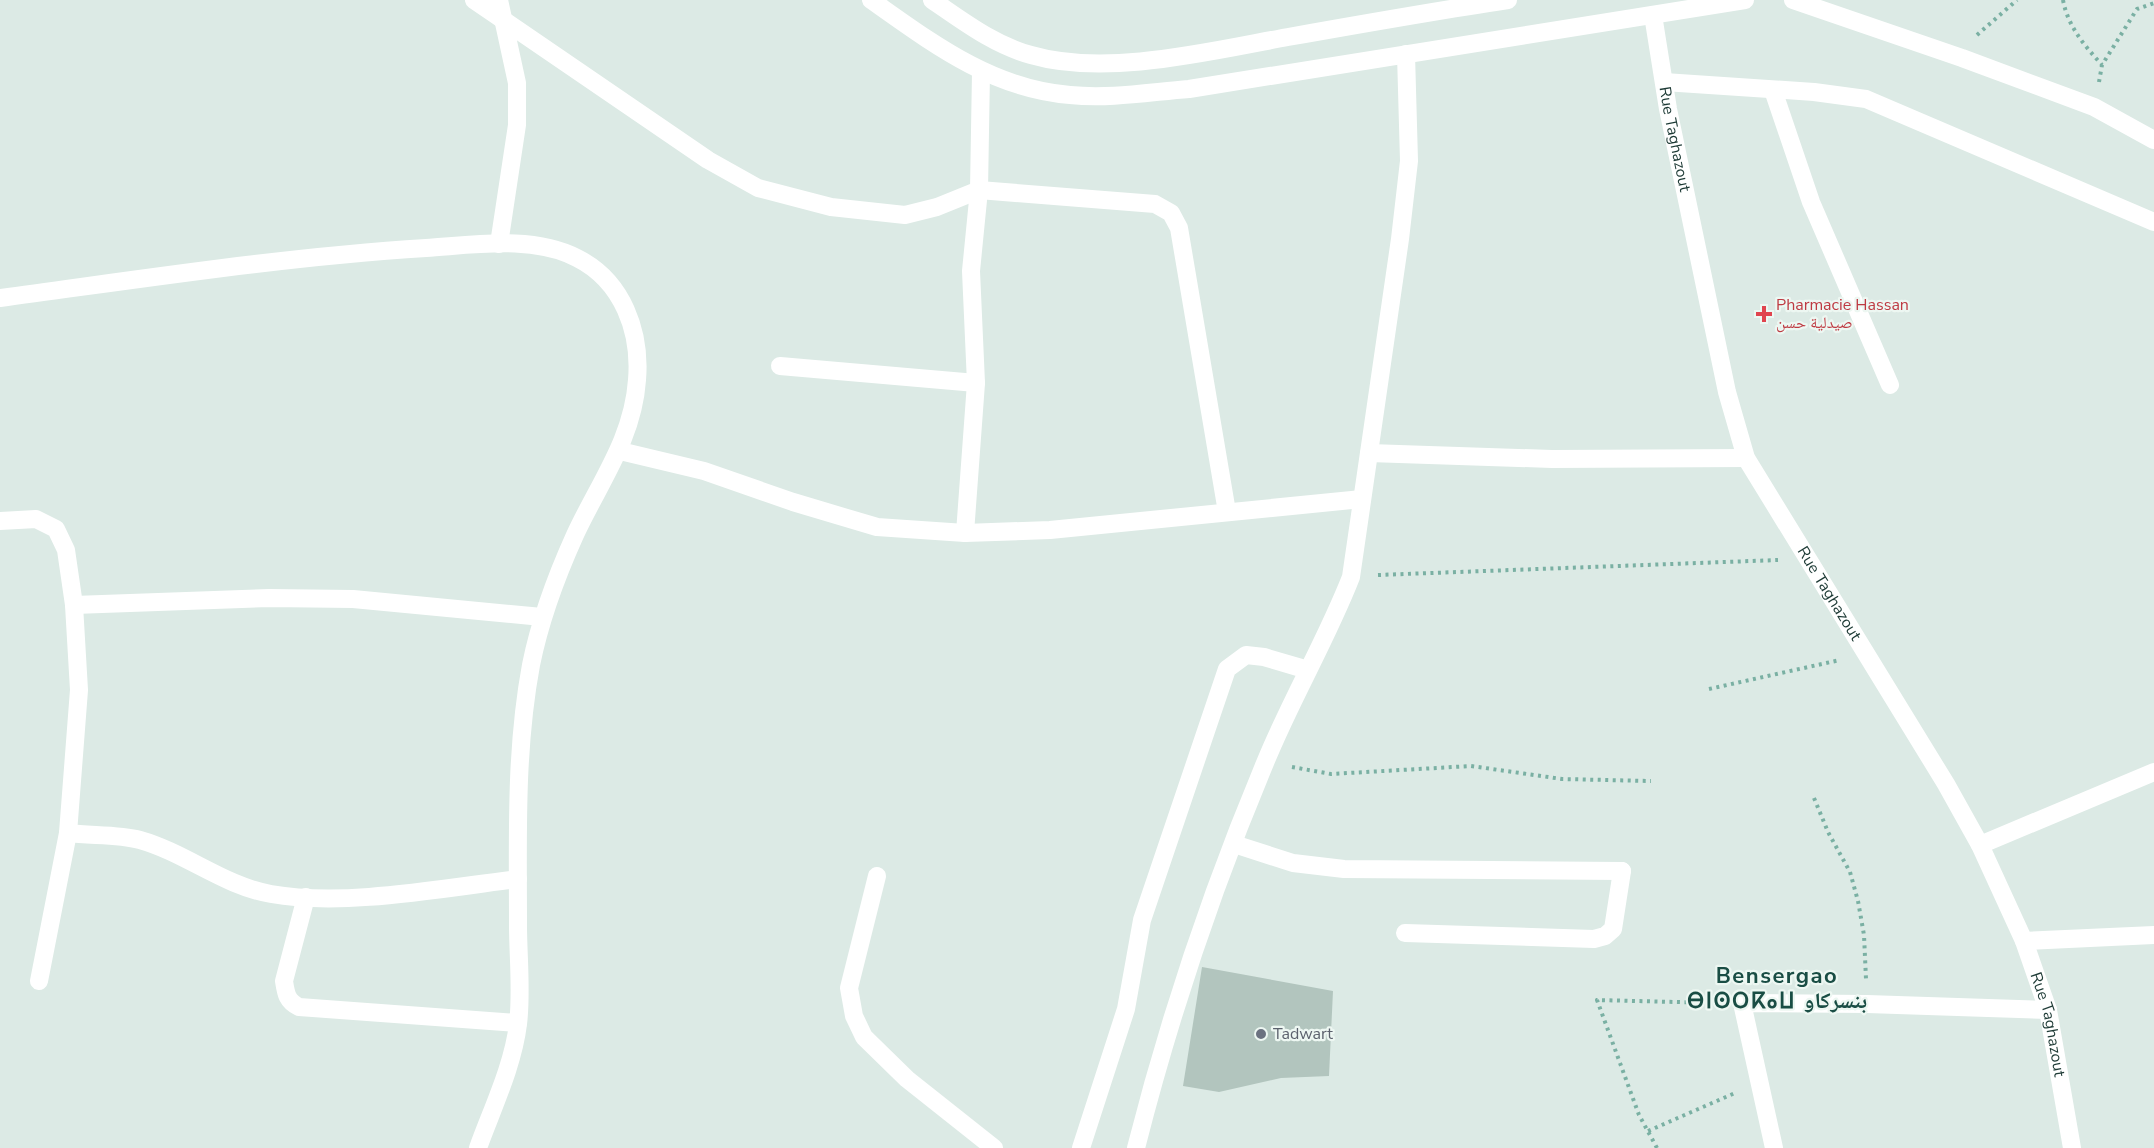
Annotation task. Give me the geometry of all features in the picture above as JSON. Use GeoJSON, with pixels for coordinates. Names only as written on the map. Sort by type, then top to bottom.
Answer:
{"type":"FeatureCollection","features":[{"type":"Feature","properties":{"kind":"street"},"geometry":{"type":"LineString","coordinates":[[474,0],[708,160],[758,188],[831,207],[905,215],[937,207],[979,190],[1155,204],[1171,213],[1179,228],[1227,512]]}},
{"type":"Feature","properties":{"kind":"street"},"geometry":{"type":"LineString","coordinates":[[499,0],[517,83],[517,125],[499,244]]}},
{"type":"Feature","properties":{"kind":"street"},"geometry":{"type":"LineString","coordinates":[[871,0],[947,54],[981,72],[1032,88],[1070,96],[1189,89],[1745,0]]}},
{"type":"Feature","properties":{"kind":"street"},"geometry":{"type":"LineString","coordinates":[[932,0],[991,40],[1030,55],[1072,64],[1125,62],[1227,48],[1508,0]]}},
{"type":"Feature","properties":{"kind":"street"},"geometry":{"type":"LineString","coordinates":[[1793,0],[1962,58],[2094,107],[2154,140]]}},
{"type":"Feature","properties":{"kind":"street","name":"Rue Taghazout"},"geometry":{"type":"LineString","coordinates":[[1653,15],[1664,82],[1727,392],[1746,458],[1946,784],[1980,845],[2024,941],[2048,1010],[2072,1148]]}},
{"type":"Feature","properties":{"kind":"street"},"geometry":{"type":"LineString","coordinates":[[1136,1148],[1153,1082],[1234,844],[1265,763],[1308,670],[1332,627],[1351,576],[1409,161],[1406,54]]}},
{"type":"Feature","properties":{"kind":"street"},"geometry":{"type":"LineString","coordinates":[[965,533],[976,383],[971,271],[979,190],[981,72]]}},
{"type":"Feature","properties":{"kind":"street"},"geometry":{"type":"LineString","coordinates":[[1664,82],[1866,99],[2154,222]]}},
{"type":"Feature","properties":{"kind":"street"},"geometry":{"type":"LineString","coordinates":[[1773,90],[1811,202],[1890,385]]}},
{"type":"Feature","properties":{"kind":"street"},"geometry":{"type":"LineString","coordinates":[[0,298],[303,258],[499,244],[554,249],[580,259],[620,297],[634,323],[638,357],[637,385],[620,452],[575,535],[542,617],[522,721],[518,879],[518,1023],[506,1071],[478,1148]]}},
{"type":"Feature","properties":{"kind":"street"},"geometry":{"type":"LineString","coordinates":[[780,366],[976,383]]}},
{"type":"Feature","properties":{"kind":"street"},"geometry":{"type":"LineString","coordinates":[[620,452],[704,471],[793,502],[877,527],[965,533],[1050,530],[1362,499]]}},
{"type":"Feature","properties":{"kind":"street"},"geometry":{"type":"LineString","coordinates":[[1369,453],[1552,459],[1746,458]]}},
{"type":"Feature","properties":{"kind":"street"},"geometry":{"type":"LineString","coordinates":[[0,521],[36,519],[56,529],[66,550],[74,605],[79,690],[68,832],[39,981]]}},
{"type":"Feature","properties":{"kind":"street"},"geometry":{"type":"LineString","coordinates":[[74,605],[269,598],[343,599],[542,617]]}},
{"type":"Feature","properties":{"kind":"street"},"geometry":{"type":"LineString","coordinates":[[1081,1148],[1125,1009],[1142,920],[1227,669],[1246,656],[1264,657],[1308,670]]}},
{"type":"Feature","properties":{"kind":"street"},"geometry":{"type":"LineString","coordinates":[[1980,845],[2154,772]]}},
{"type":"Feature","properties":{"kind":"street"},"geometry":{"type":"LineString","coordinates":[[68,832],[139,840],[177,854],[231,882],[271,894],[306,897],[389,894],[518,879]]}},
{"type":"Feature","properties":{"kind":"street"},"geometry":{"type":"LineString","coordinates":[[1234,844],[1293,863],[1344,869],[1622,871],[1614,929],[1605,936],[1594,939],[1405,933]]}},
{"type":"Feature","properties":{"kind":"street"},"geometry":{"type":"LineString","coordinates":[[877,876],[849,988],[854,1016],[864,1037],[907,1079],[994,1148]]}},
{"type":"Feature","properties":{"kind":"street"},"geometry":{"type":"LineString","coordinates":[[306,897],[284,981],[286,994],[291,1003],[299,1006],[518,1023]]}},
{"type":"Feature","properties":{"kind":"street"},"geometry":{"type":"LineString","coordinates":[[2024,941],[2154,934]]}},
{"type":"Feature","properties":{"kind":"street"},"geometry":{"type":"LineString","coordinates":[[1774,1148],[1742,1003],[1867,1004],[2048,1010]]}},
{"type":"Feature","properties":{"kind":"path"},"geometry":{"type":"LineString","coordinates":[[1962,58],[1974,37],[2017,0]]}},
{"type":"Feature","properties":{"kind":"path"},"geometry":{"type":"LineString","coordinates":[[2062,0],[2065,12],[2080,40],[2102,65]]}},
{"type":"Feature","properties":{"kind":"path"},"geometry":{"type":"LineString","coordinates":[[2094,107],[2102,65],[2137,9],[2154,3]]}},
{"type":"Feature","properties":{"kind":"path"},"geometry":{"type":"LineString","coordinates":[[1351,576],[1806,558]]}},
{"type":"Feature","properties":{"kind":"path"},"geometry":{"type":"LineString","coordinates":[[1709,689],[1865,654]]}},
{"type":"Feature","properties":{"kind":"path"},"geometry":{"type":"LineString","coordinates":[[1265,763],[1331,774],[1471,766],[1562,779],[1651,781]]}},
{"type":"Feature","properties":{"kind":"path"},"geometry":{"type":"LineString","coordinates":[[1814,798],[1828,832],[1850,872],[1858,901],[1864,935],[1867,1004]]}},
{"type":"Feature","properties":{"kind":"path"},"geometry":{"type":"LineString","coordinates":[[1657,1148],[1639,1115],[1597,1000],[1742,1003]]}},
{"type":"Feature","properties":{"kind":"path"},"geometry":{"type":"LineString","coordinates":[[1647,1131],[1690,1115],[1760,1081]]}},
{"type":"Feature","properties":{"kind":"building","name":"Tadwart"},"geometry":{"type":"Polygon","coordinates":[[[1202,967],[1333,991],[1329,1076],[1281,1078],[1219,1092],[1183,1086],[1202,967]]]}},
{"type":"Feature","properties":{"kind":"place","name":"Pharmacie Hassan صيدلية حسن"},"geometry":{"type":"Point","coordinates":[1764,314]}},
{"type":"Feature","properties":{"kind":"place","name":"Tadwart"},"geometry":{"type":"Point","coordinates":[1261,1034]}},
{"type":"Feature","properties":{"kind":"district","name":"Bensergao ⴱⵏⵙⵔⴽⴰⵡ بنسركاو"},"geometry":{"type":"Point","coordinates":[1777,988]}}]}
